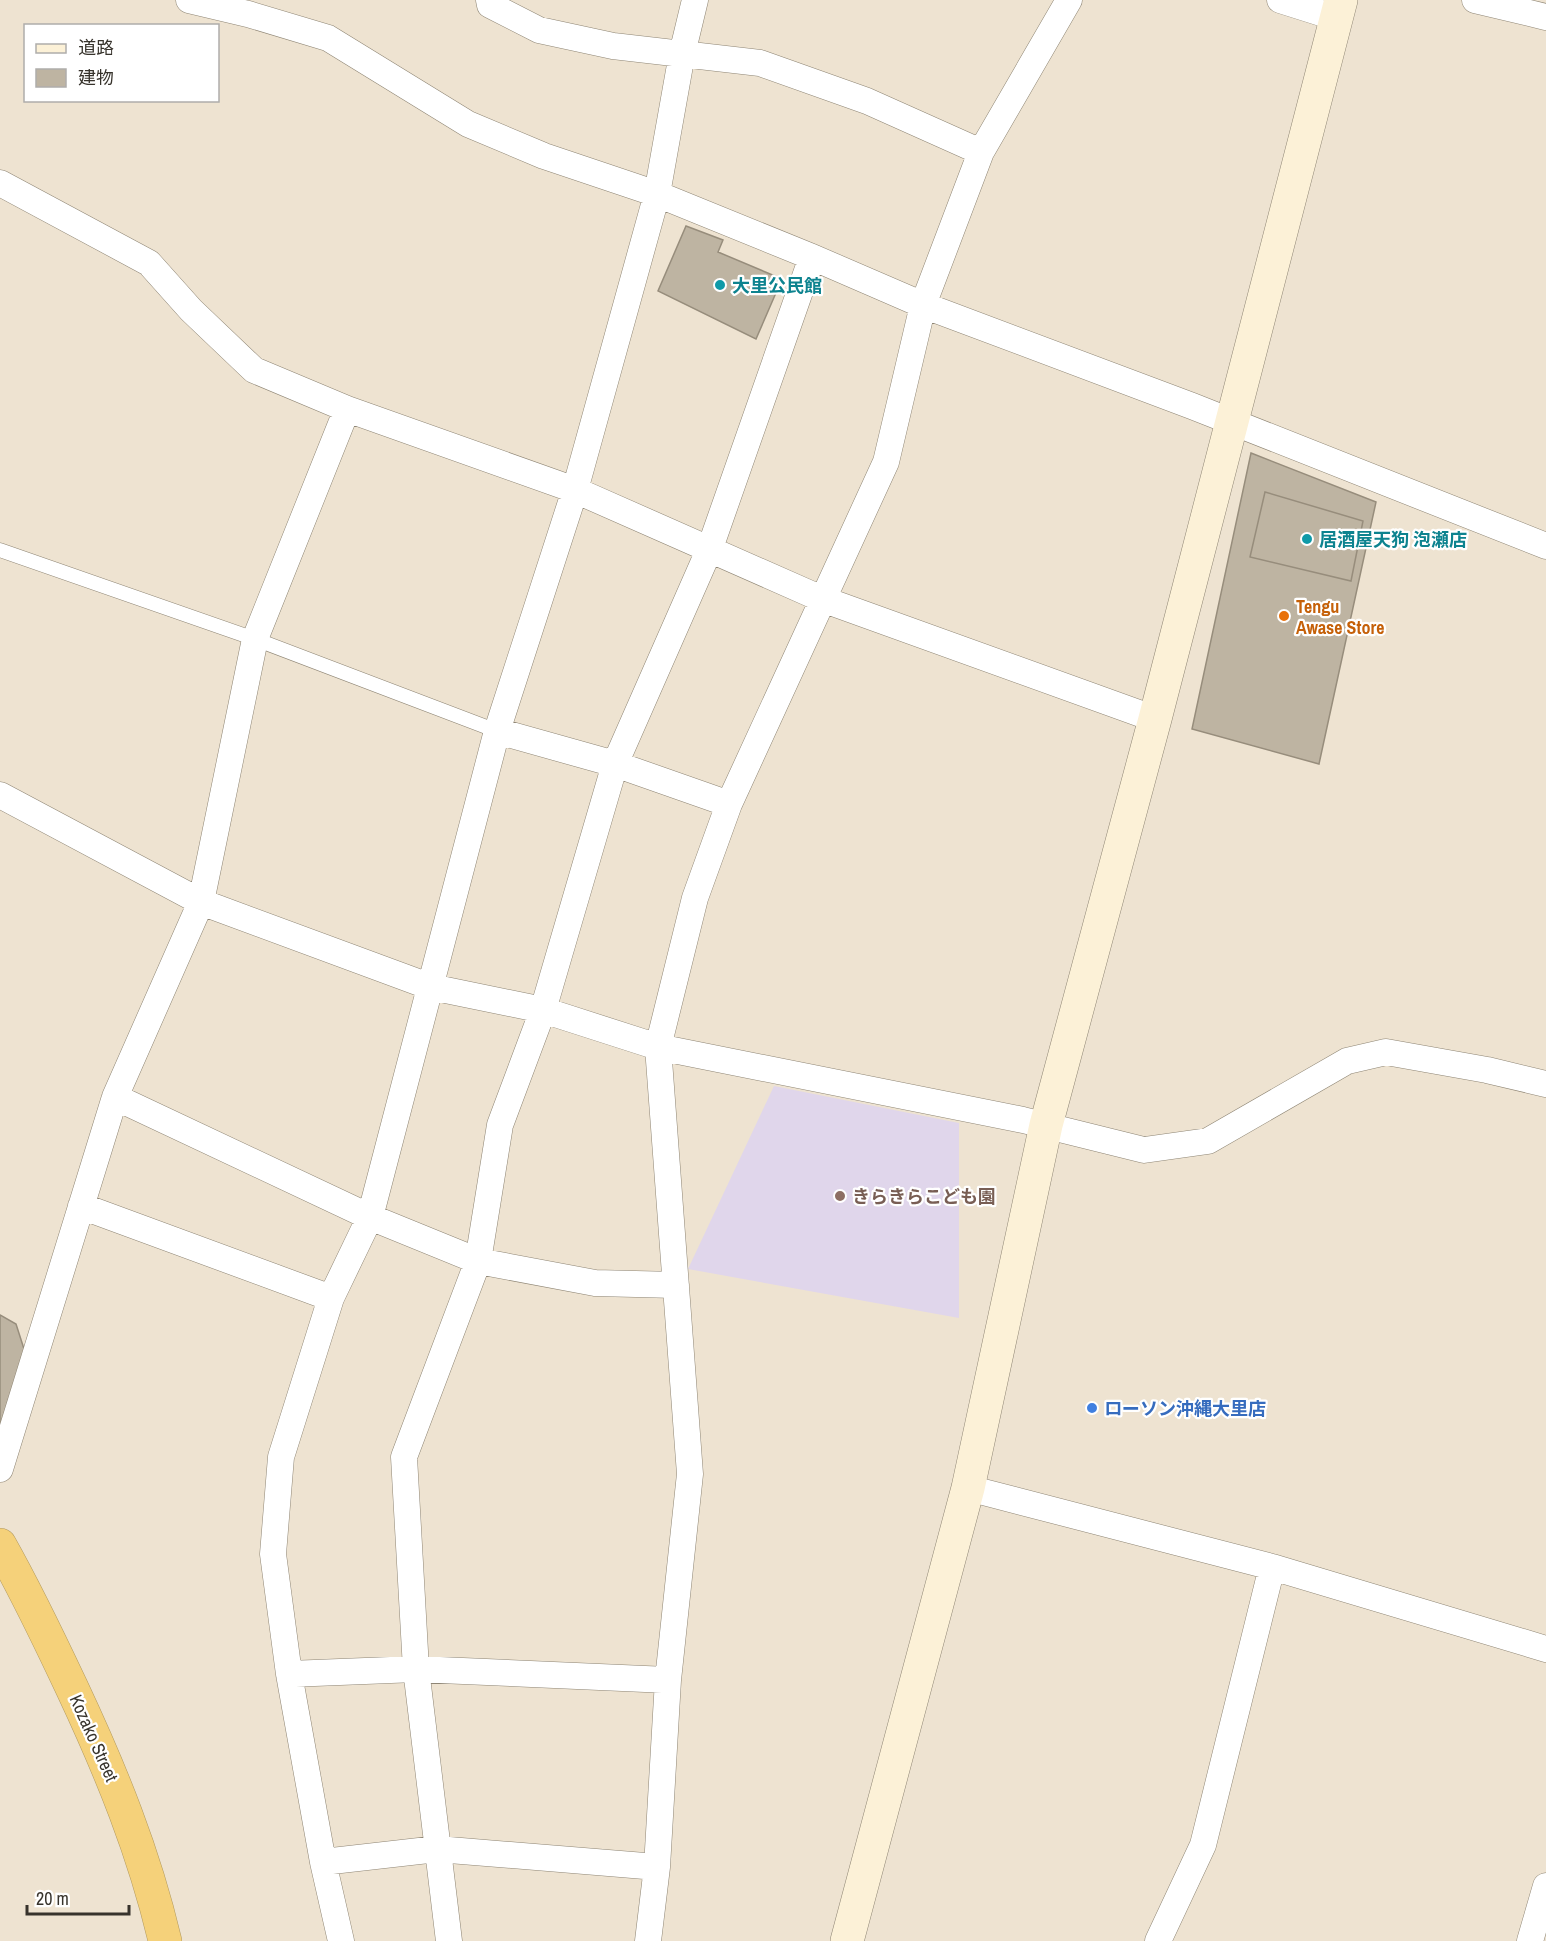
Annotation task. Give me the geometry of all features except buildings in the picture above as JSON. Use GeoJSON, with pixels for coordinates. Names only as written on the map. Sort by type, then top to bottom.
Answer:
{"type":"FeatureCollection","features":[{"type":"Feature","properties":{"kind":"highway","name":"Kozako Street"},"geometry":{"type":"LineString","coordinates":[[0,1545],[57,1656],[124,1806],[143,1860],[165,1941]]}},
{"type":"Feature","properties":{"kind":"street"},"geometry":{"type":"LineString","coordinates":[[189,0],[248,14],[328,38],[468,124],[544,156],[657,194],[923,305],[1546,546]]}},
{"type":"Feature","properties":{"kind":"street"},"geometry":{"type":"LineString","coordinates":[[489,0],[490,5],[538,30],[613,46],[760,63],[867,101],[981,152]]}},
{"type":"Feature","properties":{"kind":"street"},"geometry":{"type":"LineString","coordinates":[[340,1941],[323,1862],[290,1674],[273,1554],[281,1457],[331,1298],[370,1217],[497,731],[575,490],[657,194],[682,54],[695,0]]}},
{"type":"Feature","properties":{"kind":"street"},"geometry":{"type":"LineString","coordinates":[[648,1941],[657,1867],[668,1680],[690,1474],[658,1047],[695,898],[729,804],[886,462],[923,305],[981,152],[1069,0]]}},
{"type":"Feature","properties":{"kind":"street"},"geometry":{"type":"LineString","coordinates":[[847,1941],[968,1488],[1046,1125],[1155,719],[1339,9],[1280,0]]}},
{"type":"Feature","properties":{"kind":"street"},"geometry":{"type":"LineString","coordinates":[[1475,0],[1546,17]]}},
{"type":"Feature","properties":{"kind":"street"},"geometry":{"type":"LineString","coordinates":[[0,183],[149,263],[191,310],[254,370],[347,409],[575,490],[822,598],[1155,719]]}},
{"type":"Feature","properties":{"kind":"street"},"geometry":{"type":"LineString","coordinates":[[449,1941],[416,1669],[404,1457],[478,1261],[500,1125],[543,1010],[615,764],[710,548],[812,257]]}},
{"type":"Feature","properties":{"kind":"street"},"geometry":{"type":"LineString","coordinates":[[0,1470],[115,1096],[201,902],[255,639],[347,409]]}},
{"type":"Feature","properties":{"kind":"street"},"geometry":{"type":"LineString","coordinates":[[497,731],[615,764],[729,804]]}},
{"type":"Feature","properties":{"kind":"street"},"geometry":{"type":"LineString","coordinates":[[0,795],[201,902],[431,987],[543,1010],[658,1047],[1046,1125],[1144,1150],[1208,1141],[1347,1061],[1386,1052],[1487,1070],[1546,1084]]}},
{"type":"Feature","properties":{"kind":"street"},"geometry":{"type":"LineString","coordinates":[[115,1096],[370,1217],[478,1261],[595,1283],[676,1285]]}},
{"type":"Feature","properties":{"kind":"street"},"geometry":{"type":"LineString","coordinates":[[81,1206],[331,1298]]}},
{"type":"Feature","properties":{"kind":"street"},"geometry":{"type":"LineString","coordinates":[[968,1488],[1272,1567],[1546,1649]]}},
{"type":"Feature","properties":{"kind":"street"},"geometry":{"type":"LineString","coordinates":[[1158,1941],[1203,1845],[1272,1567]]}},
{"type":"Feature","properties":{"kind":"street"},"geometry":{"type":"LineString","coordinates":[[290,1674],[416,1669],[668,1680]]}},
{"type":"Feature","properties":{"kind":"street"},"geometry":{"type":"LineString","coordinates":[[323,1862],[437,1849],[657,1867]]}},
{"type":"Feature","properties":{"kind":"street"},"geometry":{"type":"LineString","coordinates":[[1530,1941],[1546,1886]]}},
{"type":"Feature","properties":{"kind":"lane"},"geometry":{"type":"LineString","coordinates":[[0,550],[255,639],[497,731]]}},
{"type":"Feature","properties":{"kind":"shaded area","name":"きらきらこども園"},"geometry":{"type":"Polygon","coordinates":[[[774,1086],[959,1123],[959,1318],[688,1269],[774,1086]]]}},
{"type":"Feature","properties":{"kind":"place","name":"大里公民館"},"geometry":{"type":"Point","coordinates":[720,285]}},
{"type":"Feature","properties":{"kind":"place","name":"居酒屋天狗 泡瀬店"},"geometry":{"type":"Point","coordinates":[1307,539]}},
{"type":"Feature","properties":{"kind":"place","name":"Tengu Awase Store"},"geometry":{"type":"Point","coordinates":[1284,616]}},
{"type":"Feature","properties":{"kind":"place","name":"きらきらこども園"},"geometry":{"type":"Point","coordinates":[840,1196]}},
{"type":"Feature","properties":{"kind":"place","name":"ローソン沖縄大里店"},"geometry":{"type":"Point","coordinates":[1092,1408]}}]}
